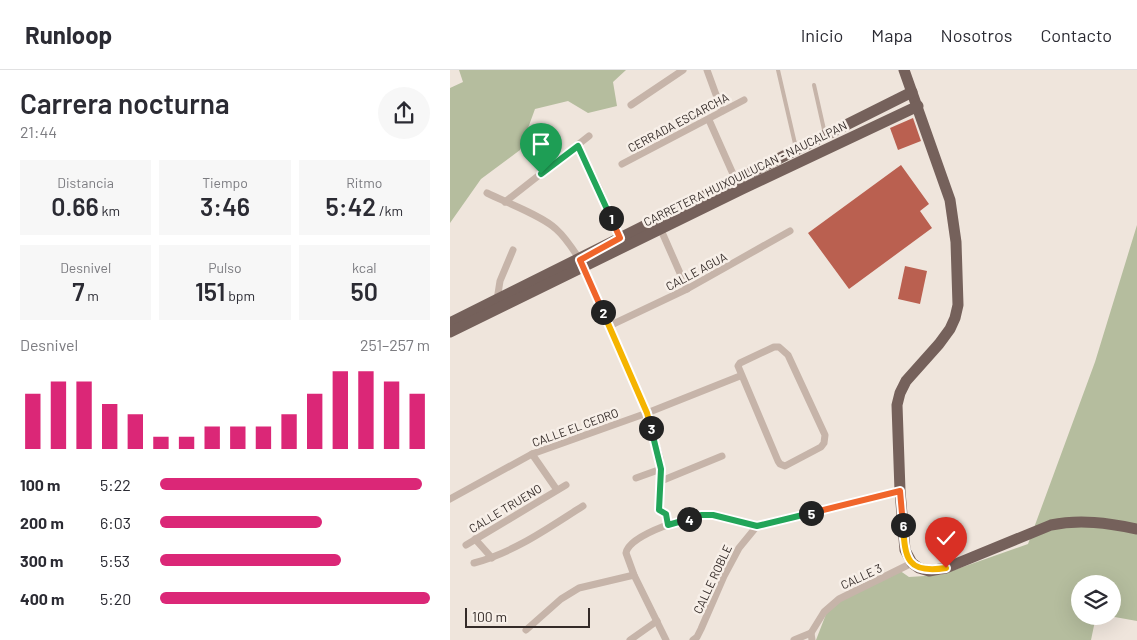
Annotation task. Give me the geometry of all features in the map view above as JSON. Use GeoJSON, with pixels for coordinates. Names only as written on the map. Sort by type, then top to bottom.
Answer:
{"type":"FeatureCollection","features":[{"type":"Feature","properties":{"kind":"main road"},"geometry":{"type":"LineString","coordinates":[[904,70],[950,200],[956,242],[958,305],[956,318],[945,336],[914,371],[900,393],[897,405],[900,491],[905,550],[912,563],[919,568],[929,571],[946,568],[1051,525],[1069,521],[1084,521],[1137,529]]}},
{"type":"Feature","properties":{"kind":"main road","name":"CARRETERA HUIXQUILUCAN - NAUCALPAN"},"geometry":{"type":"LineString","coordinates":[[450,323],[581,263],[661,230],[797,150],[912,92]]}},
{"type":"Feature","properties":{"kind":"main road","name":"CARRETERA HUIXQUILUCAN - NAUCALPAN"},"geometry":{"type":"LineString","coordinates":[[450,332],[581,263],[620,238],[918,106]]}},
{"type":"Feature","properties":{"kind":"street"},"geometry":{"type":"LineString","coordinates":[[631,104],[683,70]]}},
{"type":"Feature","properties":{"kind":"street"},"geometry":{"type":"LineString","coordinates":[[707,70],[722,111]]}},
{"type":"Feature","properties":{"kind":"street","name":"CERRADA ESCARCHA"},"geometry":{"type":"LineString","coordinates":[[622,164],[744,100]]}},
{"type":"Feature","properties":{"kind":"street"},"geometry":{"type":"LineString","coordinates":[[709,120],[739,184]]}},
{"type":"Feature","properties":{"kind":"street"},"geometry":{"type":"LineString","coordinates":[[505,202],[589,136]]}},
{"type":"Feature","properties":{"kind":"street"},"geometry":{"type":"LineString","coordinates":[[578,146],[599,188],[620,238]]}},
{"type":"Feature","properties":{"kind":"street"},"geometry":{"type":"LineString","coordinates":[[487,193],[556,228],[573,248],[647,413],[660,458],[659,510],[666,514],[668,525]]}},
{"type":"Feature","properties":{"kind":"street"},"geometry":{"type":"LineString","coordinates":[[661,230],[687,289]]}},
{"type":"Feature","properties":{"kind":"street","name":"CALLE AGUA"},"geometry":{"type":"LineString","coordinates":[[609,326],[687,289],[790,231]]}},
{"type":"Feature","properties":{"kind":"street"},"geometry":{"type":"LineString","coordinates":[[498,300],[500,281],[513,250]]}},
{"type":"Feature","properties":{"kind":"street"},"geometry":{"type":"LineString","coordinates":[[774,347],[784,350],[825,435],[824,443],[821,447],[785,466],[780,464],[740,376],[738,366],[740,363],[774,347]]}},
{"type":"Feature","properties":{"kind":"street","name":"CALLE EL CEDRO"},"geometry":{"type":"LineString","coordinates":[[450,499],[532,454],[647,413],[740,376]]}},
{"type":"Feature","properties":{"kind":"street","name":"CALLE TRUENO"},"geometry":{"type":"LineString","coordinates":[[532,454],[557,490]]}},
{"type":"Feature","properties":{"kind":"street"},"geometry":{"type":"LineString","coordinates":[[661,481],[722,456]]}},
{"type":"Feature","properties":{"kind":"street"},"geometry":{"type":"LineString","coordinates":[[636,478],[661,469]]}},
{"type":"Feature","properties":{"kind":"street","name":"CALLE TRUENO"},"geometry":{"type":"LineString","coordinates":[[466,545],[566,485]]}},
{"type":"Feature","properties":{"kind":"street"},"geometry":{"type":"LineString","coordinates":[[666,640],[634,575],[626,550],[641,538],[668,525],[701,515],[713,515],[757,526],[900,491]]}},
{"type":"Feature","properties":{"kind":"street"},"geometry":{"type":"LineString","coordinates":[[474,563],[514,549],[583,506]]}},
{"type":"Feature","properties":{"kind":"street","name":"CALLE ROBLE"},"geometry":{"type":"LineString","coordinates":[[693,640],[698,637],[702,629],[738,548],[757,526]]}},
{"type":"Feature","properties":{"kind":"street"},"geometry":{"type":"LineString","coordinates":[[475,539],[492,558]]}},
{"type":"Feature","properties":{"kind":"street","name":"CALLE 3"},"geometry":{"type":"LineString","coordinates":[[812,636],[824,612],[839,599],[912,563]]}},
{"type":"Feature","properties":{"kind":"street"},"geometry":{"type":"LineString","coordinates":[[526,630],[562,599],[579,588],[634,575]]}},
{"type":"Feature","properties":{"kind":"street"},"geometry":{"type":"LineString","coordinates":[[630,640],[657,621]]}},
{"type":"Feature","properties":{"kind":"street"},"geometry":{"type":"LineString","coordinates":[[794,640],[812,636]]}},
{"type":"Feature","properties":{"kind":"lane"},"geometry":{"type":"LineString","coordinates":[[778,70],[797,150]]}},
{"type":"Feature","properties":{"kind":"lane"},"geometry":{"type":"LineString","coordinates":[[814,85],[826,136]]}},
{"type":"Feature","properties":{"kind":"green space"},"geometry":{"type":"Polygon","coordinates":[[[459,70],[626,70],[613,82],[617,106],[588,113],[568,101],[535,109],[520,150],[481,179],[450,223],[450,88],[463,82],[459,70]]]}},
{"type":"Feature","properties":{"kind":"green space"},"geometry":{"type":"Polygon","coordinates":[[[1137,225],[1137,621],[1121,618],[1121,575],[1071,575],[1071,625],[1094,625],[1091,640],[816,640],[828,609],[896,568],[909,577],[940,575],[1028,544],[1095,362],[1137,225]]]}},
{"type":"Feature","properties":{"kind":"building"},"geometry":{"type":"Polygon","coordinates":[[[913,118],[921,141],[898,150],[890,128],[913,118]]]}},
{"type":"Feature","properties":{"kind":"building"},"geometry":{"type":"Polygon","coordinates":[[[901,165],[929,204],[920,211],[932,228],[849,289],[808,233],[901,165]]]}},
{"type":"Feature","properties":{"kind":"building"},"geometry":{"type":"Polygon","coordinates":[[[905,266],[927,271],[920,304],[898,299],[905,266]]]}},
{"type":"Feature","properties":{"kind":"route"},"geometry":{"type":"LineString","coordinates":[[541,174],[578,146],[599,188],[620,238],[580,260],[647,413],[660,458],[659,510],[666,514],[668,525],[701,515],[713,515],[757,526],[900,491],[905,550],[912,563],[919,568],[929,571],[946,568]]}}]}
